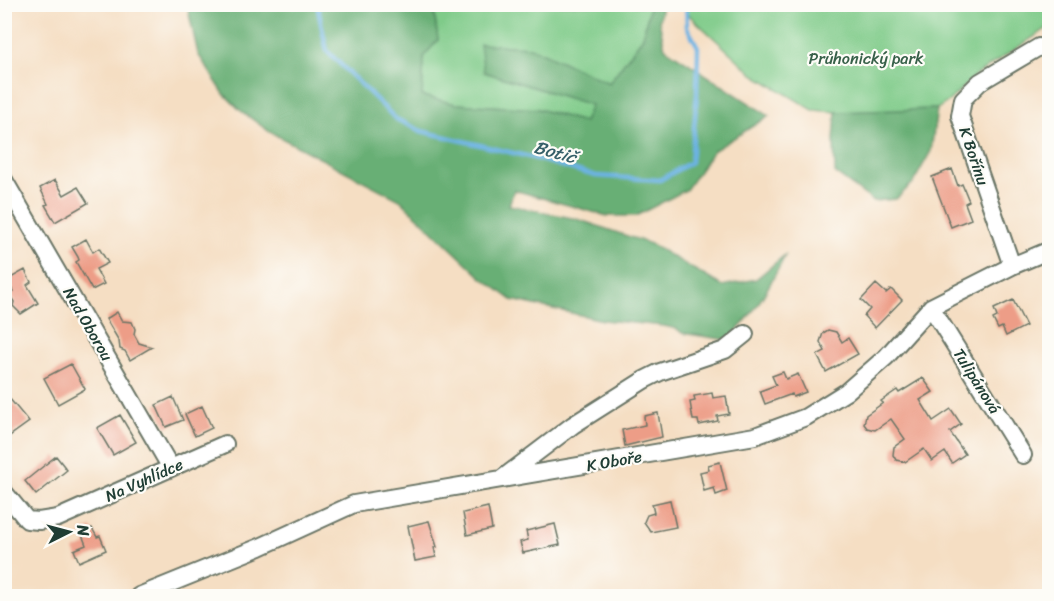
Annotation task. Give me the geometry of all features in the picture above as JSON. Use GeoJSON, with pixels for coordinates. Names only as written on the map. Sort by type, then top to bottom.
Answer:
{"type":"FeatureCollection","features":[{"type":"Feature","properties":{"kind":"street","name":"K Bořínu"},"geometry":{"type":"LineString","coordinates":[[1012,266],[960,116],[963,99],[980,82],[1039,47]]}},
{"type":"Feature","properties":{"kind":"street","name":"Nad Oborou"},"geometry":{"type":"LineString","coordinates":[[4,180],[171,468]]}},
{"type":"Feature","properties":{"kind":"street","name":"K Oboře"},"geometry":{"type":"LineString","coordinates":[[139,597],[260,547],[354,504],[755,436],[806,417],[846,393],[886,357],[931,308],[1012,266],[1050,250]]}},
{"type":"Feature","properties":{"kind":"street","name":"Tulipánová"},"geometry":{"type":"LineString","coordinates":[[931,308],[1023,455]]}},
{"type":"Feature","properties":{"kind":"street"},"geometry":{"type":"LineString","coordinates":[[498,481],[573,425],[644,380],[660,372],[725,350],[745,334]]}},
{"type":"Feature","properties":{"kind":"street","name":"Na Vyhlídce"},"geometry":{"type":"LineString","coordinates":[[4,492],[27,520],[58,518],[225,444]]}},
{"type":"Feature","properties":{"kind":"green space"},"geometry":{"type":"Polygon","coordinates":[[[187,5],[433,5],[438,40],[424,56],[422,96],[456,104],[538,109],[584,122],[591,105],[484,72],[480,44],[530,47],[609,83],[643,37],[650,5],[662,5],[659,21],[665,48],[769,116],[713,151],[686,190],[636,216],[607,216],[514,190],[509,205],[577,219],[651,244],[722,286],[756,279],[786,254],[754,310],[727,340],[682,333],[677,329],[664,326],[603,320],[512,300],[481,277],[400,200],[270,132],[241,111],[224,94],[198,54],[187,5]]]}},
{"type":"Feature","properties":{"kind":"green space"},"geometry":{"type":"Polygon","coordinates":[[[433,5],[650,5],[643,37],[609,83],[530,47],[484,72],[592,105],[584,122],[538,109],[456,104],[422,96],[424,56],[438,40],[433,5]]]}},
{"type":"Feature","properties":{"kind":"green space","name":"Průhonický park"},"geometry":{"type":"Polygon","coordinates":[[[683,5],[1049,5],[1049,27],[977,74],[949,101],[937,109],[836,112],[813,110],[753,74],[690,16],[683,5]]]}},
{"type":"Feature","properties":{"kind":"green space"},"geometry":{"type":"Polygon","coordinates":[[[937,109],[931,151],[913,183],[896,199],[873,201],[835,173],[836,112],[937,109]]]}},
{"type":"Feature","properties":{"kind":"building"},"geometry":{"type":"Polygon","coordinates":[[[952,169],[958,186],[962,184],[969,201],[965,203],[971,219],[951,227],[932,177],[952,169]]]}},
{"type":"Feature","properties":{"kind":"building"},"geometry":{"type":"Polygon","coordinates":[[[55,180],[64,195],[78,187],[88,203],[55,222],[45,205],[48,204],[40,188],[55,180]]]}},
{"type":"Feature","properties":{"kind":"building"},"geometry":{"type":"Polygon","coordinates":[[[86,239],[93,252],[99,248],[108,263],[96,269],[104,284],[92,290],[76,262],[79,260],[72,247],[86,239]]]}},
{"type":"Feature","properties":{"kind":"building"},"geometry":{"type":"Polygon","coordinates":[[[25,270],[31,282],[27,285],[38,303],[21,314],[13,306],[14,302],[9,294],[13,291],[7,280],[25,270]]]}},
{"type":"Feature","properties":{"kind":"building"},"geometry":{"type":"Polygon","coordinates":[[[876,284],[886,293],[891,289],[902,300],[875,328],[864,316],[870,309],[861,300],[876,284]]]}},
{"type":"Feature","properties":{"kind":"building"},"geometry":{"type":"Polygon","coordinates":[[[1013,300],[1026,326],[1006,336],[1002,327],[998,329],[993,319],[997,317],[994,309],[1013,300]]]}},
{"type":"Feature","properties":{"kind":"building"},"geometry":{"type":"Polygon","coordinates":[[[117,312],[122,321],[132,322],[135,329],[134,334],[139,343],[152,347],[130,360],[125,351],[120,349],[119,341],[106,319],[117,312]]]}},
{"type":"Feature","properties":{"kind":"building"},"geometry":{"type":"Polygon","coordinates":[[[828,330],[836,332],[842,342],[848,338],[858,354],[826,372],[817,355],[825,351],[820,342],[823,333],[828,330]]]}},
{"type":"Feature","properties":{"kind":"building"},"geometry":{"type":"Polygon","coordinates":[[[71,364],[85,389],[58,404],[44,378],[71,364]]]}},
{"type":"Feature","properties":{"kind":"building"},"geometry":{"type":"Polygon","coordinates":[[[783,372],[786,379],[798,374],[806,392],[793,397],[792,394],[765,404],[760,391],[776,385],[772,376],[783,372]]]}},
{"type":"Feature","properties":{"kind":"building"},"geometry":{"type":"Polygon","coordinates":[[[923,378],[933,392],[920,400],[933,421],[951,409],[961,424],[950,432],[965,454],[952,463],[945,452],[932,461],[924,449],[905,462],[896,460],[893,455],[894,447],[905,439],[891,419],[875,430],[867,428],[864,424],[866,415],[883,403],[881,401],[897,390],[899,393],[923,378]]]}},
{"type":"Feature","properties":{"kind":"building"},"geometry":{"type":"Polygon","coordinates":[[[4,392],[29,422],[4,440],[4,392]]]}},
{"type":"Feature","properties":{"kind":"building"},"geometry":{"type":"Polygon","coordinates":[[[712,393],[713,398],[726,396],[729,414],[717,416],[718,421],[699,425],[698,420],[693,420],[690,402],[695,401],[694,396],[712,393]]]}},
{"type":"Feature","properties":{"kind":"building"},"geometry":{"type":"Polygon","coordinates":[[[173,397],[183,420],[166,427],[156,405],[173,397]]]}},
{"type":"Feature","properties":{"kind":"building"},"geometry":{"type":"Polygon","coordinates":[[[202,406],[212,428],[195,436],[185,414],[202,406]]]}},
{"type":"Feature","properties":{"kind":"building"},"geometry":{"type":"Polygon","coordinates":[[[658,413],[662,437],[625,446],[622,430],[645,425],[644,416],[658,413]]]}},
{"type":"Feature","properties":{"kind":"building"},"geometry":{"type":"Polygon","coordinates":[[[120,415],[136,442],[113,455],[97,428],[120,415]]]}},
{"type":"Feature","properties":{"kind":"building"},"geometry":{"type":"Polygon","coordinates":[[[56,456],[67,470],[36,495],[25,481],[56,456]]]}},
{"type":"Feature","properties":{"kind":"building"},"geometry":{"type":"Polygon","coordinates":[[[720,462],[727,491],[716,495],[714,488],[704,491],[700,472],[709,470],[708,465],[720,462]]]}},
{"type":"Feature","properties":{"kind":"building"},"geometry":{"type":"Polygon","coordinates":[[[670,500],[676,527],[651,532],[644,522],[647,515],[654,513],[652,504],[670,500]]]}},
{"type":"Feature","properties":{"kind":"building"},"geometry":{"type":"Polygon","coordinates":[[[488,507],[492,529],[467,535],[463,513],[488,507]]]}},
{"type":"Feature","properties":{"kind":"building"},"geometry":{"type":"Polygon","coordinates":[[[429,521],[437,547],[434,547],[436,557],[415,561],[408,526],[429,521]]]}},
{"type":"Feature","properties":{"kind":"building"},"geometry":{"type":"Polygon","coordinates":[[[555,524],[560,545],[523,553],[520,542],[528,540],[526,531],[555,524]]]}},
{"type":"Feature","properties":{"kind":"building"},"geometry":{"type":"Polygon","coordinates":[[[92,528],[97,537],[100,536],[106,550],[79,562],[74,550],[86,545],[81,532],[92,528]]]}},
{"type":"Feature","properties":{"kind":"waterway","name":"Botič"},"geometry":{"type":"LineString","coordinates":[[317,4],[327,51],[396,119],[421,131],[530,157],[596,176],[660,180],[691,162],[697,94],[698,47],[687,27],[686,4]]}}]}
